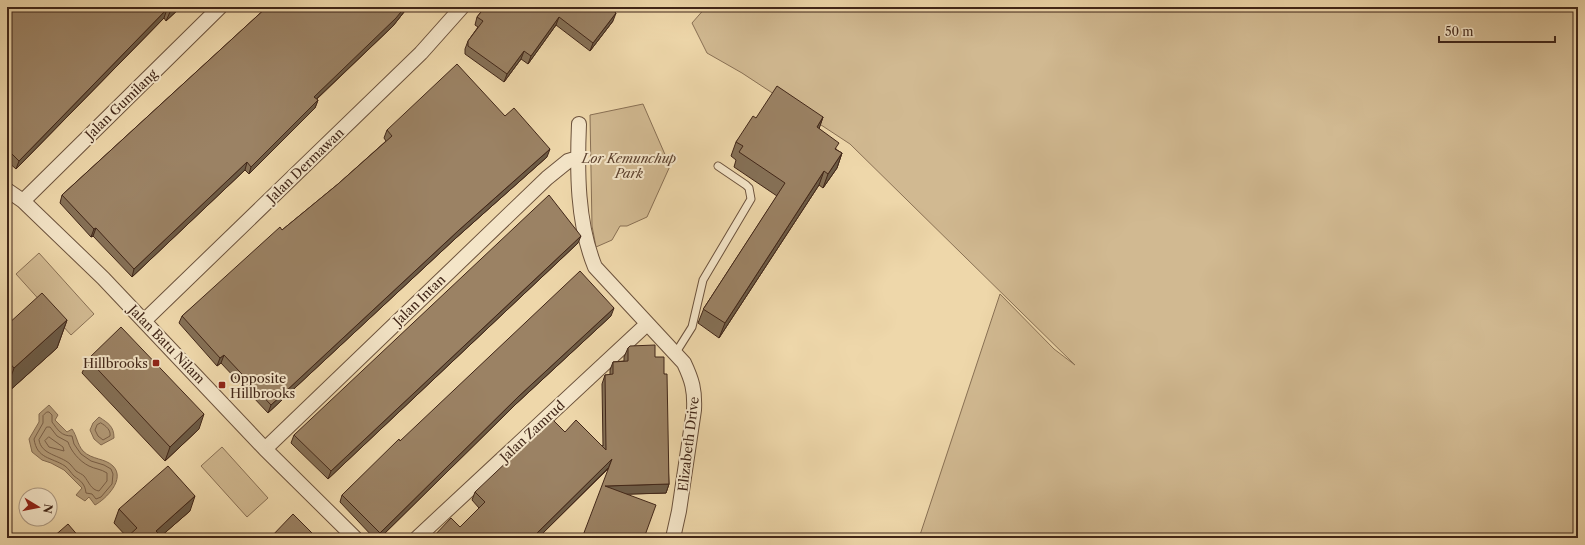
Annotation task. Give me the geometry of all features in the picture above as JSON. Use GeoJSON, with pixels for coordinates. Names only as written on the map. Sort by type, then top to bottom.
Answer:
{"type":"FeatureCollection","features":[{"type":"Feature","properties":{"kind":"street","name":"Jalan Gumilang"},"geometry":{"type":"LineString","coordinates":[[23,201],[220,7]]}},
{"type":"Feature","properties":{"kind":"street","name":"Jalan Dermawan"},"geometry":{"type":"LineString","coordinates":[[144,321],[421,53],[462,7]]}},
{"type":"Feature","properties":{"kind":"street","name":"Elizabeth Drive"},"geometry":{"type":"LineString","coordinates":[[579,124],[578,158],[585,232],[588,248],[595,267],[684,363],[689,373],[695,393],[680,511],[673,538]]}},
{"type":"Feature","properties":{"kind":"street","name":"Jalan Intan"},"geometry":{"type":"LineString","coordinates":[[265,449],[547,178],[568,161],[578,158]]}},
{"type":"Feature","properties":{"kind":"street","name":"Jalan Batu Nilam"},"geometry":{"type":"LineString","coordinates":[[7,190],[23,201],[144,321],[265,449],[355,538]]}},
{"type":"Feature","properties":{"kind":"street","name":"Jalan Zamrud"},"geometry":{"type":"LineString","coordinates":[[417,538],[647,324]]}},
{"type":"Feature","properties":{"kind":"lane"},"geometry":{"type":"LineString","coordinates":[[675,354],[692,327],[703,280],[751,199],[749,188],[718,166]]}},
{"type":"Feature","properties":{"kind":"green space"},"geometry":{"type":"Polygon","coordinates":[[[706,7],[1578,7],[1578,538],[919,538],[1000,294],[1054,349],[1075,365],[850,144],[742,73],[707,53],[692,23],[706,7]]]}},
{"type":"Feature","properties":{"kind":"green space","name":"Lor Kemunchup Park"},"geometry":{"type":"Polygon","coordinates":[[[643,104],[670,166],[647,217],[627,226],[620,226],[612,240],[596,247],[592,226],[590,115],[643,104]]]}},
{"type":"Feature","properties":{"kind":"green space"},"geometry":{"type":"Polygon","coordinates":[[[39,253],[94,314],[71,335],[16,274],[39,253]]]}},
{"type":"Feature","properties":{"kind":"green space"},"geometry":{"type":"Polygon","coordinates":[[[222,447],[268,498],[247,517],[201,466],[222,447]]]}},
{"type":"Feature","properties":{"kind":"water"},"geometry":{"type":"Polygon","coordinates":[[[49,405],[58,415],[55,420],[67,432],[72,429],[79,446],[83,451],[90,456],[110,463],[116,471],[117,477],[113,488],[95,505],[89,497],[85,501],[76,495],[82,488],[64,470],[42,460],[32,452],[29,439],[39,422],[39,414],[49,405]]]}},
{"type":"Feature","properties":{"kind":"water"},"geometry":{"type":"Polygon","coordinates":[[[99,417],[110,425],[114,434],[114,438],[101,445],[94,439],[90,430],[93,423],[99,417]]]}},
{"type":"Feature","properties":{"kind":"building"},"geometry":{"type":"Polygon","coordinates":[[[8,7],[175,7],[170,12],[167,9],[19,161],[7,149],[8,7]]]}},
{"type":"Feature","properties":{"kind":"building"},"geometry":{"type":"Polygon","coordinates":[[[267,7],[405,7],[396,18],[314,97],[318,100],[251,167],[247,162],[134,269],[96,228],[94,229],[62,195],[267,7]]]}},
{"type":"Feature","properties":{"kind":"building"},"geometry":{"type":"Polygon","coordinates":[[[485,7],[609,7],[616,13],[593,43],[559,17],[531,56],[524,51],[507,74],[468,46],[468,41],[483,21],[477,17],[485,7]]]}},
{"type":"Feature","properties":{"kind":"building"},"geometry":{"type":"Polygon","coordinates":[[[457,64],[505,116],[514,108],[550,149],[459,230],[271,405],[224,355],[220,358],[182,316],[280,227],[282,230],[338,184],[392,136],[387,130],[457,64]]]}},
{"type":"Feature","properties":{"kind":"building"},"geometry":{"type":"Polygon","coordinates":[[[777,86],[823,117],[817,127],[839,143],[835,149],[842,153],[828,174],[824,171],[725,323],[703,309],[785,183],[739,152],[743,146],[736,142],[753,116],[756,118],[777,86]]]}},
{"type":"Feature","properties":{"kind":"building"},"geometry":{"type":"Polygon","coordinates":[[[549,195],[581,236],[331,471],[294,435],[549,195]]]}},
{"type":"Feature","properties":{"kind":"building"},"geometry":{"type":"Polygon","coordinates":[[[580,271],[614,308],[519,396],[380,533],[342,495],[399,439],[400,441],[580,271]]]}},
{"type":"Feature","properties":{"kind":"building"},"geometry":{"type":"Polygon","coordinates":[[[42,293],[67,320],[14,368],[7,360],[7,325],[42,293]]]}},
{"type":"Feature","properties":{"kind":"building"},"geometry":{"type":"Polygon","coordinates":[[[121,327],[204,414],[170,447],[88,359],[121,327]]]}},
{"type":"Feature","properties":{"kind":"building"},"geometry":{"type":"Polygon","coordinates":[[[655,345],[655,357],[664,357],[664,374],[667,374],[669,484],[605,486],[656,505],[644,538],[582,538],[612,459],[532,538],[521,538],[517,534],[512,538],[432,538],[451,518],[460,527],[485,502],[475,492],[552,419],[565,432],[576,420],[606,450],[605,375],[613,374],[613,362],[628,361],[628,348],[630,346],[655,345]]]}},
{"type":"Feature","properties":{"kind":"building"},"geometry":{"type":"Polygon","coordinates":[[[168,466],[195,496],[156,531],[163,538],[126,538],[137,528],[119,509],[168,466]]]}},
{"type":"Feature","properties":{"kind":"building"},"geometry":{"type":"Polygon","coordinates":[[[293,514],[317,538],[270,538],[293,514]]]}},
{"type":"Feature","properties":{"kind":"building"},"geometry":{"type":"Polygon","coordinates":[[[68,524],[80,538],[52,538],[68,524]]]}},
{"type":"Feature","properties":{"kind":"place","name":"Hillbrooks"},"geometry":{"type":"Point","coordinates":[156,363]}},
{"type":"Feature","properties":{"kind":"place","name":"Opposite Hillbrooks"},"geometry":{"type":"Point","coordinates":[222,385]}}]}
